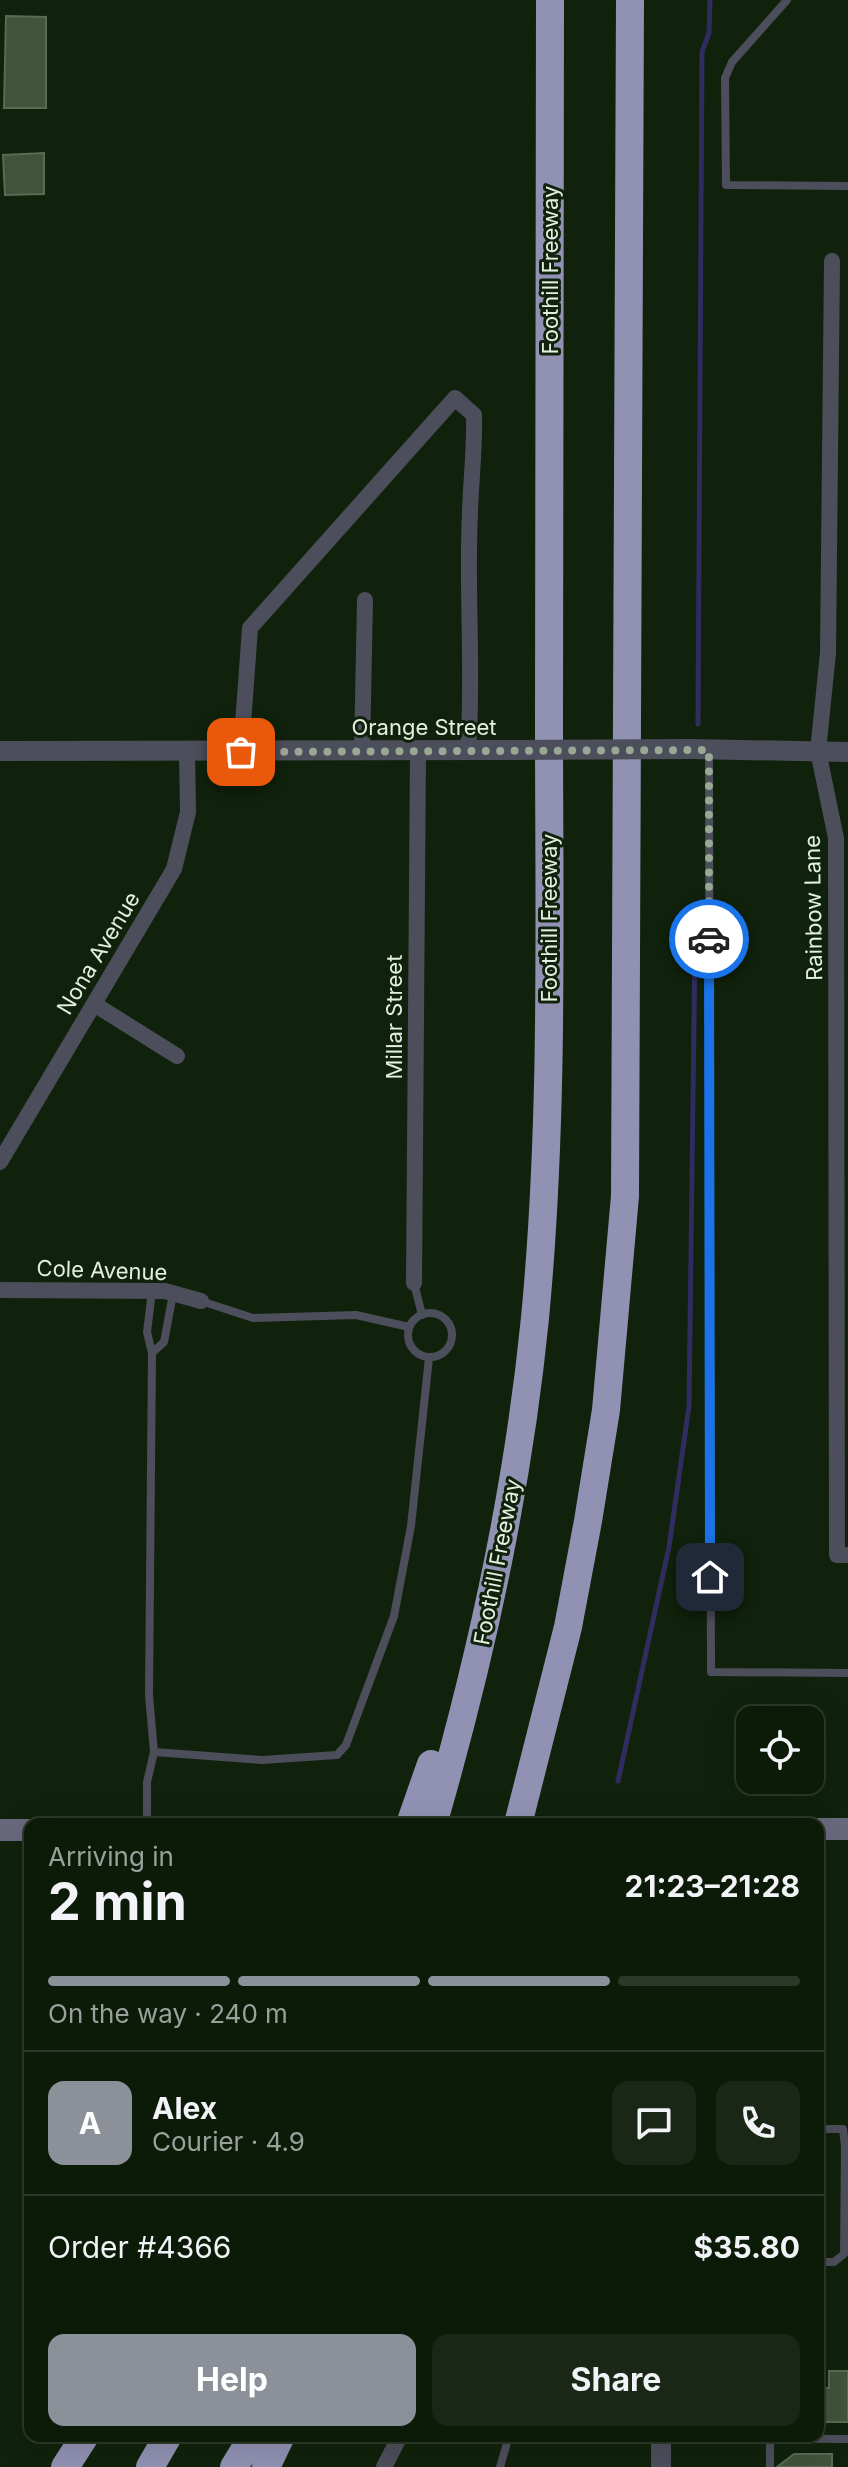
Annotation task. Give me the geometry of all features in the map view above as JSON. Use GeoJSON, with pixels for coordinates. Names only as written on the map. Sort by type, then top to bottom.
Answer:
{"type":"FeatureCollection","features":[{"type":"Feature","properties":{"kind":"highway","name":"Foothill Freeway"},"geometry":{"type":"LineString","coordinates":[[435,1818],[485,1632],[523,1420],[534,1321],[548,1118],[550,0]]}},
{"type":"Feature","properties":{"kind":"highway"},"geometry":{"type":"LineString","coordinates":[[520,1818],[568,1627],[588,1521],[606,1410],[625,1196],[630,0]]}},
{"type":"Feature","properties":{"kind":"highway"},"geometry":{"type":"LineString","coordinates":[[412,1818],[465,1650],[523,1420]]}},
{"type":"Feature","properties":{"kind":"highway"},"geometry":{"type":"LineString","coordinates":[[65,2467],[81,2442]]}},
{"type":"Feature","properties":{"kind":"highway"},"geometry":{"type":"LineString","coordinates":[[150,2467],[165,2442]]}},
{"type":"Feature","properties":{"kind":"highway"},"geometry":{"type":"LineString","coordinates":[[234,2467],[249,2442]]}},
{"type":"Feature","properties":{"kind":"highway"},"geometry":{"type":"LineString","coordinates":[[266,2467],[278,2442]]}},
{"type":"Feature","properties":{"kind":"main road"},"geometry":{"type":"LineString","coordinates":[[824,1829],[848,1829]]}},
{"type":"Feature","properties":{"kind":"main road"},"geometry":{"type":"LineString","coordinates":[[0,1830],[24,1830]]}},
{"type":"Feature","properties":{"kind":"street","name":"Rainbow Lane"},"geometry":{"type":"LineString","coordinates":[[832,261],[828,653],[818,751],[836,838],[842,1555]]}},
{"type":"Feature","properties":{"kind":"street"},"geometry":{"type":"LineString","coordinates":[[241,752],[250,628],[455,398],[474,415],[476,457],[470,511],[472,702],[468,751]]}},
{"type":"Feature","properties":{"kind":"street"},"geometry":{"type":"LineString","coordinates":[[362,752],[365,600]]}},
{"type":"Feature","properties":{"kind":"street","name":"Orange Street"},"geometry":{"type":"LineString","coordinates":[[0,751],[700,749],[848,752]]}},
{"type":"Feature","properties":{"kind":"street","name":"Millar Street"},"geometry":{"type":"LineString","coordinates":[[414,1283],[418,751]]}},
{"type":"Feature","properties":{"kind":"street","name":"Nona Avenue"},"geometry":{"type":"LineString","coordinates":[[0,1162],[174,869],[188,812],[187,752]]}},
{"type":"Feature","properties":{"kind":"street"},"geometry":{"type":"LineString","coordinates":[[94,1004],[177,1056]]}},
{"type":"Feature","properties":{"kind":"street","name":"Cole Avenue"},"geometry":{"type":"LineString","coordinates":[[0,1290],[152,1291],[201,1301]]}},
{"type":"Feature","properties":{"kind":"street"},"geometry":{"type":"LineString","coordinates":[[384,2467],[397,2442]]}},
{"type":"Feature","properties":{"kind":"street"},"geometry":{"type":"LineString","coordinates":[[661,2442],[661,2467]]}},
{"type":"Feature","properties":{"kind":"lane"},"geometry":{"type":"LineString","coordinates":[[787,0],[732,62],[725,78],[726,185],[848,186]]}},
{"type":"Feature","properties":{"kind":"lane"},"geometry":{"type":"LineString","coordinates":[[700,749],[711,1672],[848,1673]]}},
{"type":"Feature","properties":{"kind":"lane"},"geometry":{"type":"LineString","coordinates":[[414,1283],[422,1315]]}},
{"type":"Feature","properties":{"kind":"lane"},"geometry":{"type":"LineString","coordinates":[[147,1818],[147,1782],[154,1752],[149,1695],[152,1353],[147,1332],[152,1291]]}},
{"type":"Feature","properties":{"kind":"lane"},"geometry":{"type":"LineString","coordinates":[[152,1353],[164,1342],[173,1294]]}},
{"type":"Feature","properties":{"kind":"lane"},"geometry":{"type":"LineString","coordinates":[[201,1301],[253,1318],[356,1315],[409,1327]]}},
{"type":"Feature","properties":{"kind":"lane"},"geometry":{"type":"LineString","coordinates":[[422,1315],[442,1317],[452,1335],[442,1354],[429,1358],[411,1347],[409,1327],[422,1315]]}},
{"type":"Feature","properties":{"kind":"lane"},"geometry":{"type":"LineString","coordinates":[[154,1752],[262,1760],[337,1755],[346,1745],[394,1616],[411,1526],[429,1358]]}},
{"type":"Feature","properties":{"kind":"lane"},"geometry":{"type":"LineString","coordinates":[[824,2129],[843,2129],[844,2254],[834,2262],[824,2262]]}},
{"type":"Feature","properties":{"kind":"lane"},"geometry":{"type":"LineString","coordinates":[[824,2439],[848,2439]]}},
{"type":"Feature","properties":{"kind":"lane"},"geometry":{"type":"LineString","coordinates":[[500,2467],[507,2442]]}},
{"type":"Feature","properties":{"kind":"lane"},"geometry":{"type":"LineString","coordinates":[[770,2442],[770,2467]]}},
{"type":"Feature","properties":{"kind":"building"},"geometry":{"type":"Polygon","coordinates":[[[6,16],[46,17],[46,108],[4,108],[6,16]]]}},
{"type":"Feature","properties":{"kind":"building"},"geometry":{"type":"Polygon","coordinates":[[[44,153],[44,194],[5,195],[3,155],[44,153]]]}},
{"type":"Feature","properties":{"kind":"building"},"geometry":{"type":"Polygon","coordinates":[[[829,2371],[848,2371],[848,2422],[824,2422],[824,2388],[829,2388],[829,2371]]]}},
{"type":"Feature","properties":{"kind":"building"},"geometry":{"type":"Polygon","coordinates":[[[794,2454],[832,2454],[832,2467],[777,2467],[794,2454]]]}},
{"type":"Feature","properties":{"kind":"waterway"},"geometry":{"type":"LineString","coordinates":[[698,724],[702,52],[709,33],[710,0]]}},
{"type":"Feature","properties":{"kind":"waterway"},"geometry":{"type":"LineString","coordinates":[[618,1781],[669,1547],[689,1406],[695,943]]}},
{"type":"Feature","properties":{"kind":"way so far"},"geometry":{"type":"LineString","coordinates":[[241,752],[709,750],[709,939]]}},
{"type":"Feature","properties":{"kind":"route"},"geometry":{"type":"LineString","coordinates":[[709,939],[710,1577]]}}]}
